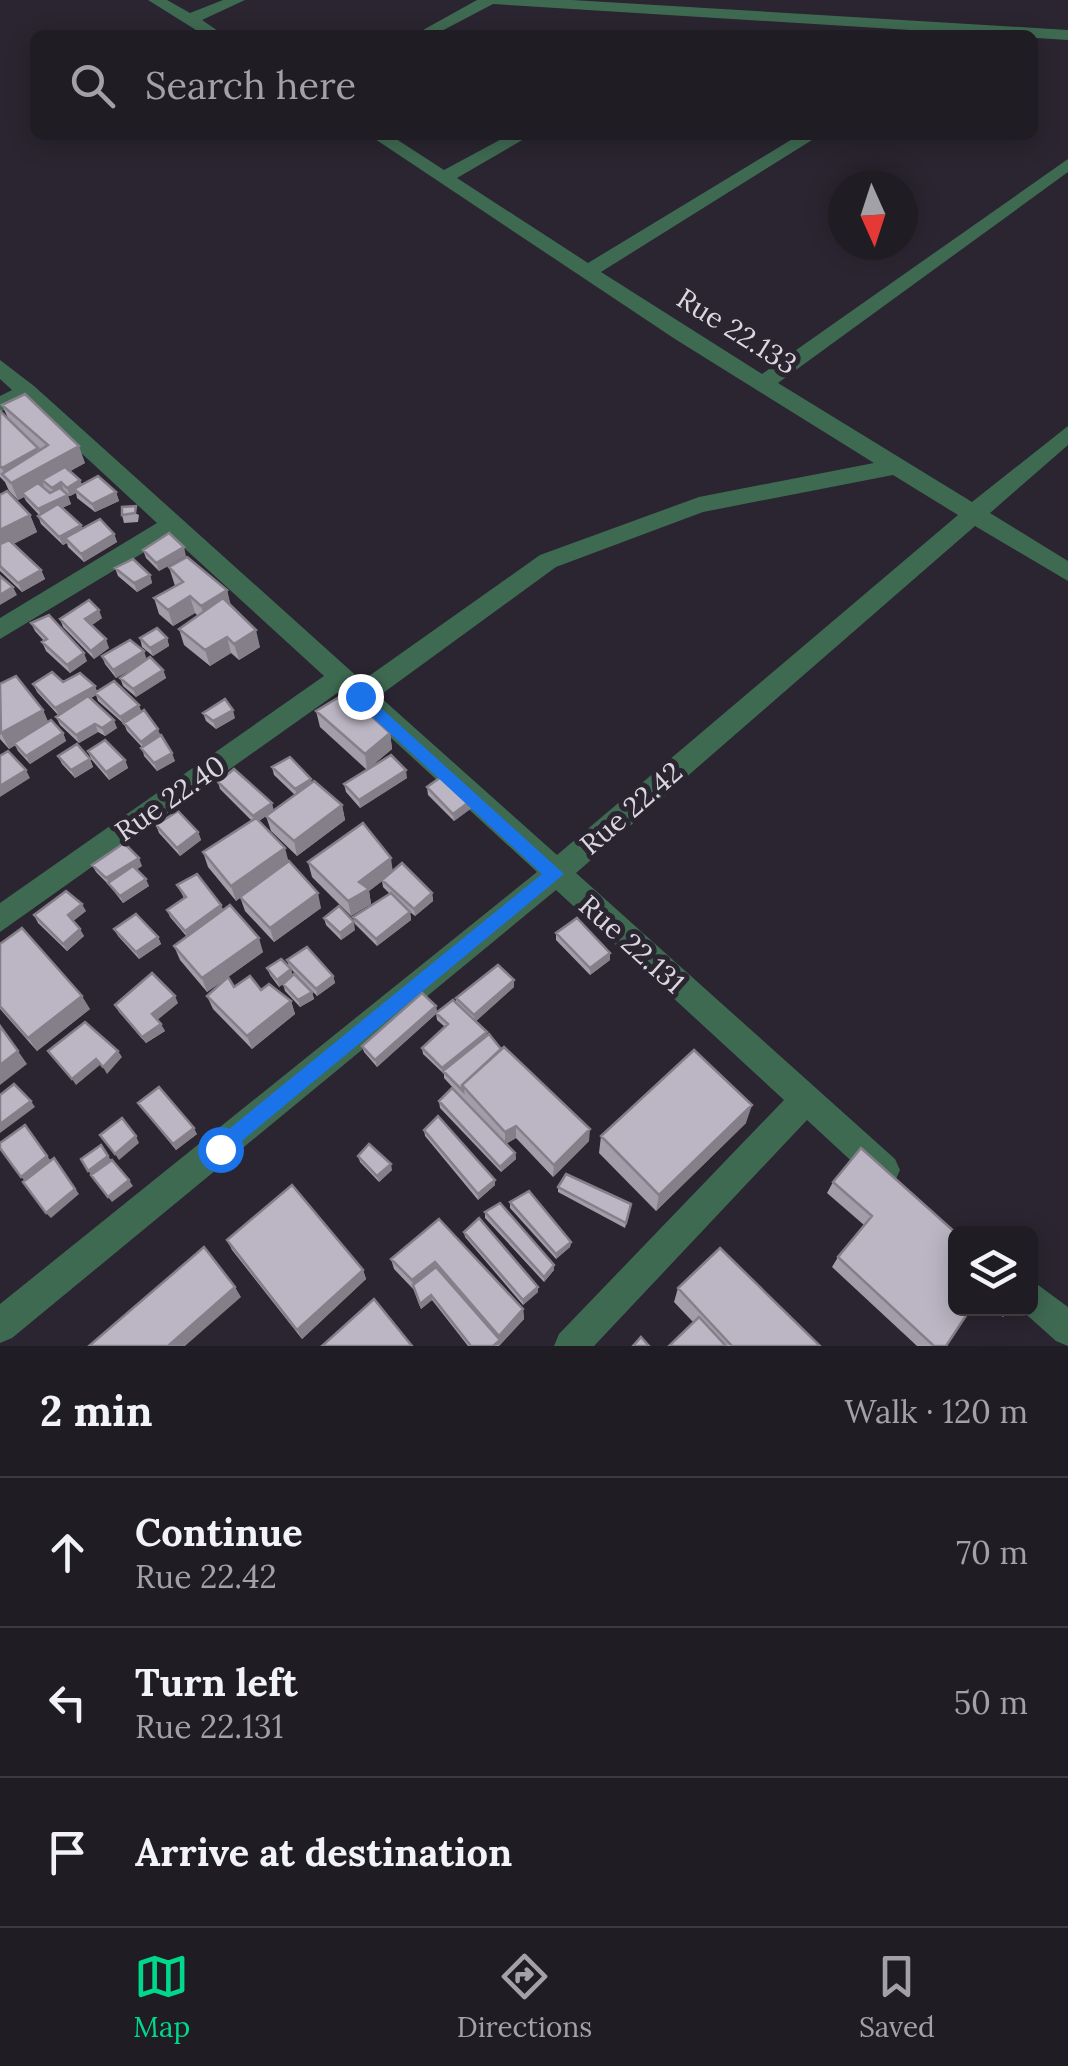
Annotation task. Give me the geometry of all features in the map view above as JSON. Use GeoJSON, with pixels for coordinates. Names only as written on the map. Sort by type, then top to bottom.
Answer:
{"type":"FeatureCollection","features":[{"type":"Feature","properties":{"kind":"street"},"geometry":{"type":"LineString","coordinates":[[156,0],[208,30]]}},
{"type":"Feature","properties":{"kind":"street"},"geometry":{"type":"LineString","coordinates":[[190,19],[237,0]]}},
{"type":"Feature","properties":{"kind":"street"},"geometry":{"type":"LineString","coordinates":[[432,30],[492,0],[932,30]]}},
{"type":"Feature","properties":{"kind":"street"},"geometry":{"type":"LineString","coordinates":[[712,30],[736,17]]}},
{"type":"Feature","properties":{"kind":"street"},"geometry":{"type":"LineString","coordinates":[[1038,34],[1068,35]]}},
{"type":"Feature","properties":{"kind":"street","name":"Rue 22.133"},"geometry":{"type":"LineString","coordinates":[[386,140],[1068,572]]}},
{"type":"Feature","properties":{"kind":"street"},"geometry":{"type":"LineString","coordinates":[[444,178],[513,140]]}},
{"type":"Feature","properties":{"kind":"street"},"geometry":{"type":"LineString","coordinates":[[589,271],[802,140]]}},
{"type":"Feature","properties":{"kind":"street"},"geometry":{"type":"LineString","coordinates":[[764,383],[1068,164]]}},
{"type":"Feature","properties":{"kind":"street","name":"Rue 22.131"},"geometry":{"type":"LineString","coordinates":[[0,367],[804,1101],[902,1185]]}},
{"type":"Feature","properties":{"kind":"street"},"geometry":{"type":"LineString","coordinates":[[0,405],[26,391]]}},
{"type":"Feature","properties":{"kind":"street","name":"Rue 22.42"},"geometry":{"type":"LineString","coordinates":[[0,1326],[555,874],[1068,433]]}},
{"type":"Feature","properties":{"kind":"street","name":"Rue 22.40"},"geometry":{"type":"LineString","coordinates":[[0,919],[548,561],[698,505],[897,466]]}},
{"type":"Feature","properties":{"kind":"street"},"geometry":{"type":"LineString","coordinates":[[0,630],[172,524]]}},
{"type":"Feature","properties":{"kind":"street"},"geometry":{"type":"LineString","coordinates":[[571,1346],[804,1101]]}},
{"type":"Feature","properties":{"kind":"street"},"geometry":{"type":"LineString","coordinates":[[1038,1303],[1068,1328]]}},
{"type":"Feature","properties":{"kind":"building"},"geometry":{"type":"Polygon","coordinates":[[[25,394],[79,446],[11,483],[2,474],[48,445],[2,405],[25,394]]]}},
{"type":"Feature","properties":{"kind":"building"},"geometry":{"type":"Polygon","coordinates":[[[0,411],[38,448],[2,468],[0,466],[0,411]]]}},
{"type":"Feature","properties":{"kind":"building"},"geometry":{"type":"Polygon","coordinates":[[[65,467],[80,480],[67,488],[61,482],[52,488],[42,480],[65,467]]]}},
{"type":"Feature","properties":{"kind":"building"},"geometry":{"type":"Polygon","coordinates":[[[98,476],[116,492],[92,504],[74,489],[98,476]]]}},
{"type":"Feature","properties":{"kind":"building"},"geometry":{"type":"Polygon","coordinates":[[[38,483],[50,493],[60,488],[68,495],[38,509],[22,493],[38,483]]]}},
{"type":"Feature","properties":{"kind":"building"},"geometry":{"type":"Polygon","coordinates":[[[7,491],[30,515],[0,530],[0,495],[7,491]]]}},
{"type":"Feature","properties":{"kind":"building"},"geometry":{"type":"Polygon","coordinates":[[[58,504],[81,525],[59,537],[38,516],[58,504]]]}},
{"type":"Feature","properties":{"kind":"building"},"geometry":{"type":"Polygon","coordinates":[[[136,506],[135,513],[122,515],[122,507],[136,506]]]}},
{"type":"Feature","properties":{"kind":"building"},"geometry":{"type":"Polygon","coordinates":[[[100,519],[114,534],[81,554],[65,538],[100,519]]]}},
{"type":"Feature","properties":{"kind":"building"},"geometry":{"type":"Polygon","coordinates":[[[169,533],[184,547],[156,563],[143,550],[169,533]]]}},
{"type":"Feature","properties":{"kind":"building"},"geometry":{"type":"Polygon","coordinates":[[[9,540],[41,570],[18,583],[0,566],[0,544],[9,540]]]}},
{"type":"Feature","properties":{"kind":"building"},"geometry":{"type":"Polygon","coordinates":[[[187,557],[227,590],[201,606],[190,596],[168,610],[154,598],[183,582],[169,567],[187,557]]]}},
{"type":"Feature","properties":{"kind":"building"},"geometry":{"type":"Polygon","coordinates":[[[133,559],[150,575],[134,583],[115,568],[133,559]]]}},
{"type":"Feature","properties":{"kind":"building"},"geometry":{"type":"Polygon","coordinates":[[[0,576],[13,587],[0,595],[0,576]]]}},
{"type":"Feature","properties":{"kind":"building"},"geometry":{"type":"Polygon","coordinates":[[[223,598],[256,630],[234,644],[227,637],[205,650],[179,629],[223,598]]]}},
{"type":"Feature","properties":{"kind":"building"},"geometry":{"type":"Polygon","coordinates":[[[89,600],[99,610],[85,619],[106,639],[91,651],[60,619],[89,600]]]}},
{"type":"Feature","properties":{"kind":"building"},"geometry":{"type":"Polygon","coordinates":[[[49,615],[84,653],[67,665],[42,642],[47,639],[31,623],[49,615]]]}},
{"type":"Feature","properties":{"kind":"building"},"geometry":{"type":"Polygon","coordinates":[[[157,628],[167,638],[150,648],[140,638],[157,628]]]}},
{"type":"Feature","properties":{"kind":"building"},"geometry":{"type":"Polygon","coordinates":[[[130,640],[144,651],[113,670],[102,656],[130,640]]]}},
{"type":"Feature","properties":{"kind":"building"},"geometry":{"type":"Polygon","coordinates":[[[150,657],[163,670],[133,689],[120,678],[150,657]]]}},
{"type":"Feature","properties":{"kind":"building"},"geometry":{"type":"Polygon","coordinates":[[[52,672],[63,682],[80,673],[95,686],[55,708],[33,684],[52,672]]]}},
{"type":"Feature","properties":{"kind":"building"},"geometry":{"type":"Polygon","coordinates":[[[16,676],[43,710],[1,733],[0,684],[16,676]]]}},
{"type":"Feature","properties":{"kind":"building"},"geometry":{"type":"Polygon","coordinates":[[[114,681],[139,705],[120,717],[95,693],[114,681]]]}},
{"type":"Feature","properties":{"kind":"building"},"geometry":{"type":"Polygon","coordinates":[[[346,693],[390,733],[365,754],[316,711],[346,693]]]}},
{"type":"Feature","properties":{"kind":"building"},"geometry":{"type":"Polygon","coordinates":[[[88,696],[114,720],[102,728],[95,724],[76,735],[56,717],[88,696]]]}},
{"type":"Feature","properties":{"kind":"building"},"geometry":{"type":"Polygon","coordinates":[[[225,699],[233,710],[213,721],[203,713],[225,699]]]}},
{"type":"Feature","properties":{"kind":"building"},"geometry":{"type":"Polygon","coordinates":[[[144,710],[158,729],[141,742],[124,723],[144,710]]]}},
{"type":"Feature","properties":{"kind":"building"},"geometry":{"type":"Polygon","coordinates":[[[51,720],[63,733],[26,756],[14,743],[51,720]]]}},
{"type":"Feature","properties":{"kind":"building"},"geometry":{"type":"Polygon","coordinates":[[[161,735],[172,753],[154,763],[141,748],[161,735]]]}},
{"type":"Feature","properties":{"kind":"building"},"geometry":{"type":"Polygon","coordinates":[[[105,740],[125,760],[106,772],[88,751],[105,740]]]}},
{"type":"Feature","properties":{"kind":"building"},"geometry":{"type":"Polygon","coordinates":[[[77,744],[90,759],[71,770],[58,756],[77,744]]]}},
{"type":"Feature","properties":{"kind":"building"},"geometry":{"type":"Polygon","coordinates":[[[8,751],[26,770],[0,786],[0,756],[8,751]]]}},
{"type":"Feature","properties":{"kind":"building"},"geometry":{"type":"Polygon","coordinates":[[[391,755],[406,770],[359,800],[344,784],[391,755]]]}},
{"type":"Feature","properties":{"kind":"building"},"geometry":{"type":"Polygon","coordinates":[[[290,757],[311,779],[295,789],[272,767],[290,757]]]}},
{"type":"Feature","properties":{"kind":"building"},"geometry":{"type":"Polygon","coordinates":[[[234,769],[272,803],[253,816],[218,782],[234,769]]]}},
{"type":"Feature","properties":{"kind":"building"},"geometry":{"type":"Polygon","coordinates":[[[445,774],[473,799],[453,814],[427,787],[445,774]]]}},
{"type":"Feature","properties":{"kind":"building"},"geometry":{"type":"Polygon","coordinates":[[[314,781],[342,805],[294,841],[266,816],[314,781]]]}},
{"type":"Feature","properties":{"kind":"building"},"geometry":{"type":"Polygon","coordinates":[[[178,811],[198,832],[177,848],[156,825],[178,811]]]}},
{"type":"Feature","properties":{"kind":"building"},"geometry":{"type":"Polygon","coordinates":[[[256,818],[285,848],[231,886],[203,852],[256,818]]]}},
{"type":"Feature","properties":{"kind":"building"},"geometry":{"type":"Polygon","coordinates":[[[363,823],[391,858],[359,882],[369,889],[348,901],[308,862],[363,823]]]}},
{"type":"Feature","properties":{"kind":"building"},"geometry":{"type":"Polygon","coordinates":[[[124,843],[139,858],[106,878],[92,865],[124,843]]]}},
{"type":"Feature","properties":{"kind":"building"},"geometry":{"type":"Polygon","coordinates":[[[289,861],[318,893],[270,928],[240,897],[289,861]]]}},
{"type":"Feature","properties":{"kind":"building"},"geometry":{"type":"Polygon","coordinates":[[[402,863],[432,893],[414,909],[382,880],[402,863]]]}},
{"type":"Feature","properties":{"kind":"building"},"geometry":{"type":"Polygon","coordinates":[[[133,866],[146,879],[120,896],[108,883],[133,866]]]}},
{"type":"Feature","properties":{"kind":"building"},"geometry":{"type":"Polygon","coordinates":[[[197,874],[221,905],[185,931],[167,910],[186,897],[177,885],[197,874]]]}},
{"type":"Feature","properties":{"kind":"building"},"geometry":{"type":"Polygon","coordinates":[[[66,891],[82,904],[68,915],[80,929],[63,944],[34,915],[66,891]]]}},
{"type":"Feature","properties":{"kind":"building"},"geometry":{"type":"Polygon","coordinates":[[[391,893],[410,912],[376,939],[353,917],[391,893]]]}},
{"type":"Feature","properties":{"kind":"building"},"geometry":{"type":"Polygon","coordinates":[[[230,905],[259,938],[202,978],[174,946],[230,905]]]}},
{"type":"Feature","properties":{"kind":"building"},"geometry":{"type":"Polygon","coordinates":[[[339,906],[354,922],[340,933],[324,918],[339,906]]]}},
{"type":"Feature","properties":{"kind":"building"},"geometry":{"type":"Polygon","coordinates":[[[136,914],[158,937],[136,952],[114,929],[136,914]]]}},
{"type":"Feature","properties":{"kind":"building"},"geometry":{"type":"Polygon","coordinates":[[[577,918],[610,953],[590,968],[556,933],[577,918]]]}},
{"type":"Feature","properties":{"kind":"building"},"geometry":{"type":"Polygon","coordinates":[[[22,928],[82,996],[28,1038],[0,1006],[0,944],[22,928]]]}},
{"type":"Feature","properties":{"kind":"building"},"geometry":{"type":"Polygon","coordinates":[[[307,947],[333,976],[316,989],[287,960],[307,947]]]}},
{"type":"Feature","properties":{"kind":"building"},"geometry":{"type":"Polygon","coordinates":[[[281,959],[291,969],[277,980],[267,968],[281,959]]]}},
{"type":"Feature","properties":{"kind":"building"},"geometry":{"type":"Polygon","coordinates":[[[498,965],[514,980],[474,1015],[456,998],[498,965]]]}},
{"type":"Feature","properties":{"kind":"building"},"geometry":{"type":"Polygon","coordinates":[[[152,973],[175,996],[152,1014],[161,1024],[142,1037],[115,1005],[152,973]]]}},
{"type":"Feature","properties":{"kind":"building"},"geometry":{"type":"Polygon","coordinates":[[[294,974],[312,992],[298,1000],[283,984],[294,974]]]}},
{"type":"Feature","properties":{"kind":"building"},"geometry":{"type":"Polygon","coordinates":[[[250,976],[261,990],[269,984],[291,1001],[247,1036],[207,996],[228,977],[234,987],[250,976]]]}},
{"type":"Feature","properties":{"kind":"building"},"geometry":{"type":"Polygon","coordinates":[[[422,993],[436,1006],[375,1060],[362,1046],[422,993]]]}},
{"type":"Feature","properties":{"kind":"building"},"geometry":{"type":"Polygon","coordinates":[[[453,1000],[487,1032],[442,1068],[422,1048],[448,1024],[436,1013],[453,1000]]]}},
{"type":"Feature","properties":{"kind":"building"},"geometry":{"type":"Polygon","coordinates":[[[85,1022],[118,1051],[103,1067],[96,1059],[72,1079],[48,1051],[85,1022]]]}},
{"type":"Feature","properties":{"kind":"building"},"geometry":{"type":"Polygon","coordinates":[[[0,1026],[18,1051],[0,1065],[0,1026]]]}},
{"type":"Feature","properties":{"kind":"building"},"geometry":{"type":"Polygon","coordinates":[[[489,1034],[501,1049],[462,1085],[463,1091],[443,1071],[489,1034]]]}},
{"type":"Feature","properties":{"kind":"building"},"geometry":{"type":"Polygon","coordinates":[[[504,1047],[590,1129],[554,1165],[516,1126],[505,1132],[462,1085],[504,1047]]]}},
{"type":"Feature","properties":{"kind":"building"},"geometry":{"type":"Polygon","coordinates":[[[694,1050],[752,1105],[659,1195],[601,1136],[694,1050]]]}},
{"type":"Feature","properties":{"kind":"building"},"geometry":{"type":"Polygon","coordinates":[[[14,1084],[31,1101],[0,1124],[0,1095],[14,1084]]]}},
{"type":"Feature","properties":{"kind":"building"},"geometry":{"type":"Polygon","coordinates":[[[159,1087],[194,1128],[173,1144],[138,1103],[159,1087]]]}},
{"type":"Feature","properties":{"kind":"building"},"geometry":{"type":"Polygon","coordinates":[[[452,1088],[515,1153],[500,1167],[439,1101],[452,1088]]]}},
{"type":"Feature","properties":{"kind":"building"},"geometry":{"type":"Polygon","coordinates":[[[438,1116],[495,1180],[478,1194],[424,1130],[438,1116]]]}},
{"type":"Feature","properties":{"kind":"building"},"geometry":{"type":"Polygon","coordinates":[[[122,1118],[136,1136],[115,1154],[100,1135],[122,1118]]]}},
{"type":"Feature","properties":{"kind":"building"},"geometry":{"type":"Polygon","coordinates":[[[25,1125],[47,1156],[21,1177],[0,1143],[25,1125]]]}},
{"type":"Feature","properties":{"kind":"building"},"geometry":{"type":"Polygon","coordinates":[[[369,1144],[391,1164],[377,1176],[358,1156],[369,1144]]]}},
{"type":"Feature","properties":{"kind":"building"},"geometry":{"type":"Polygon","coordinates":[[[101,1145],[108,1156],[88,1171],[81,1159],[101,1145]]]}},
{"type":"Feature","properties":{"kind":"building"},"geometry":{"type":"Polygon","coordinates":[[[861,1148],[948,1226],[948,1316],[966,1316],[946,1346],[934,1346],[838,1257],[872,1216],[833,1182],[861,1148]]]}},
{"type":"Feature","properties":{"kind":"building"},"geometry":{"type":"Polygon","coordinates":[[[54,1158],[75,1189],[46,1213],[23,1182],[54,1158]]]}},
{"type":"Feature","properties":{"kind":"building"},"geometry":{"type":"Polygon","coordinates":[[[112,1160],[129,1180],[108,1197],[91,1175],[112,1160]]]}},
{"type":"Feature","properties":{"kind":"building"},"geometry":{"type":"Polygon","coordinates":[[[566,1174],[631,1204],[626,1223],[558,1187],[566,1174]]]}},
{"type":"Feature","properties":{"kind":"building"},"geometry":{"type":"Polygon","coordinates":[[[292,1185],[363,1270],[297,1330],[227,1240],[292,1185]]]}},
{"type":"Feature","properties":{"kind":"building"},"geometry":{"type":"Polygon","coordinates":[[[529,1191],[571,1242],[556,1254],[510,1202],[529,1191]]]}},
{"type":"Feature","properties":{"kind":"building"},"geometry":{"type":"Polygon","coordinates":[[[500,1203],[554,1265],[544,1277],[485,1212],[500,1203]]]}},
{"type":"Feature","properties":{"kind":"building"},"geometry":{"type":"Polygon","coordinates":[[[479,1218],[538,1287],[523,1300],[464,1232],[479,1218]]]}},
{"type":"Feature","properties":{"kind":"building"},"geometry":{"type":"Polygon","coordinates":[[[439,1219],[523,1309],[499,1336],[435,1262],[412,1280],[391,1259],[439,1219]]]}},
{"type":"Feature","properties":{"kind":"building"},"geometry":{"type":"Polygon","coordinates":[[[204,1247],[235,1287],[168,1346],[89,1346],[204,1247]]]}},
{"type":"Feature","properties":{"kind":"building"},"geometry":{"type":"Polygon","coordinates":[[[720,1248],[820,1346],[732,1346],[678,1288],[720,1248]]]}},
{"type":"Feature","properties":{"kind":"building"},"geometry":{"type":"Polygon","coordinates":[[[436,1267],[500,1340],[493,1346],[471,1346],[431,1295],[420,1304],[413,1285],[436,1267]]]}},
{"type":"Feature","properties":{"kind":"building"},"geometry":{"type":"Polygon","coordinates":[[[374,1299],[412,1346],[322,1346],[374,1299]]]}},
{"type":"Feature","properties":{"kind":"building"},"geometry":{"type":"Polygon","coordinates":[[[699,1317],[726,1346],[669,1346],[699,1317]]]}},
{"type":"Feature","properties":{"kind":"building"},"geometry":{"type":"Polygon","coordinates":[[[641,1337],[649,1346],[633,1346],[641,1337]]]}},
{"type":"Feature","properties":{"kind":"route"},"geometry":{"type":"LineString","coordinates":[[220,1149],[555,874],[360,696]]}}]}
